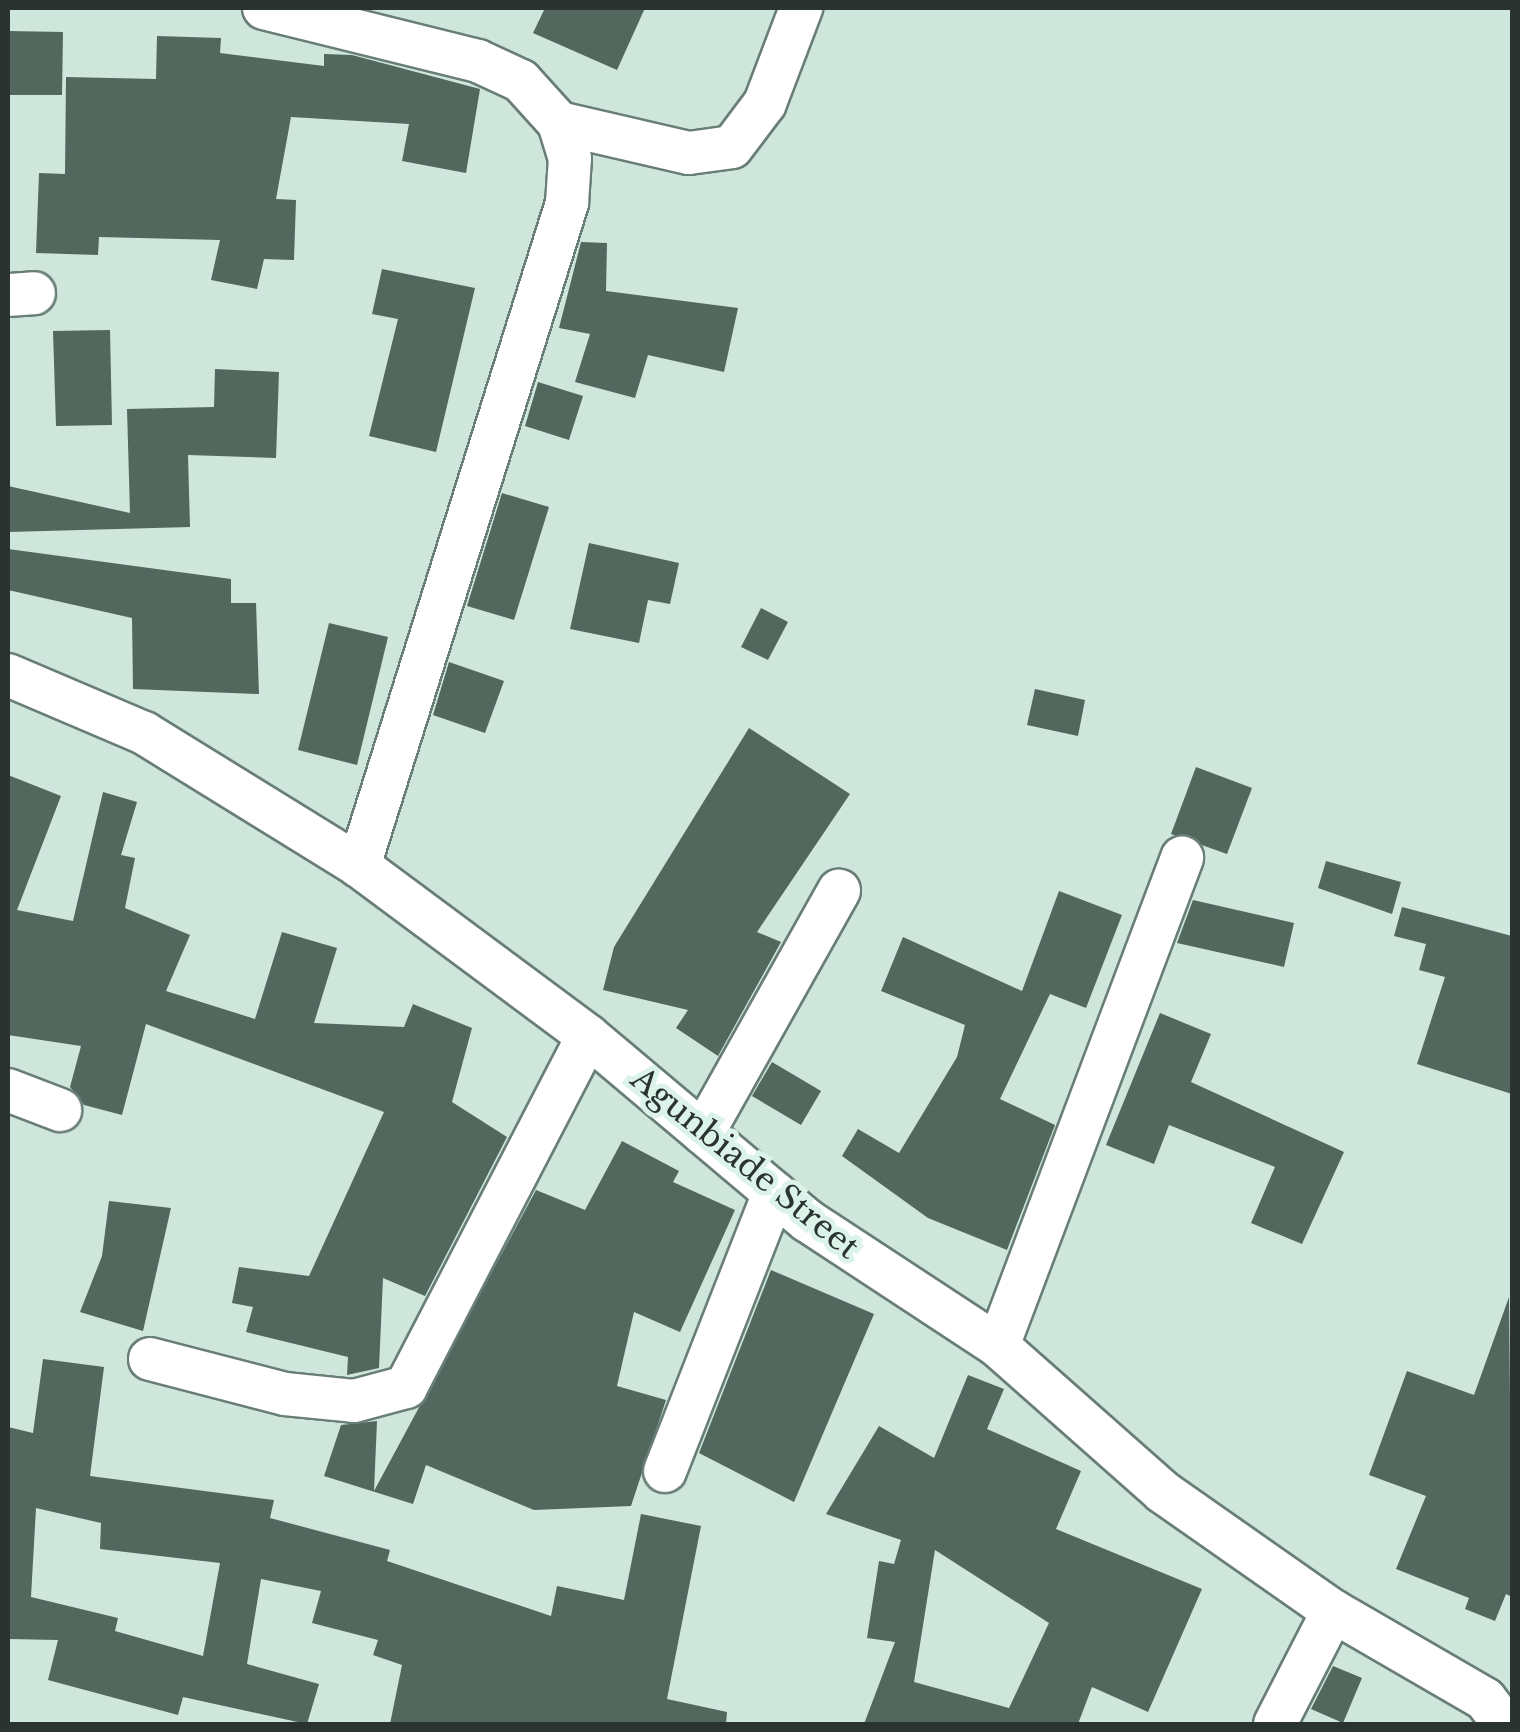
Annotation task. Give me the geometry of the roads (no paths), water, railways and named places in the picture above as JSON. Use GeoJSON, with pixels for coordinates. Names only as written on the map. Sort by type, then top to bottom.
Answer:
{"type":"FeatureCollection","features":[{"type":"Feature","properties":{"kind":"street"},"geometry":{"type":"LineString","coordinates":[[264,8],[478,60],[521,80],[560,123],[690,153],[732,147],[765,103],[801,8]]}},
{"type":"Feature","properties":{"kind":"street"},"geometry":{"type":"LineString","coordinates":[[360,866],[567,203],[560,123]]}},
{"type":"Feature","properties":{"kind":"street","name":"Agunbiade Street"},"geometry":{"type":"LineString","coordinates":[[8,676],[144,733],[360,866],[588,1036],[774,1192],[998,1346],[1162,1492],[1333,1612],[1485,1699],[1504,1724]]}},
{"type":"Feature","properties":{"kind":"street"},"geometry":{"type":"LineString","coordinates":[[998,1346],[1182,858]]}},
{"type":"Feature","properties":{"kind":"street"},"geometry":{"type":"LineString","coordinates":[[703,1133],[840,891]]}},
{"type":"Feature","properties":{"kind":"street"},"geometry":{"type":"LineString","coordinates":[[150,1359],[284,1394],[354,1401],[406,1386],[588,1036]]}},
{"type":"Feature","properties":{"kind":"street"},"geometry":{"type":"LineString","coordinates":[[8,1090],[60,1110]]}},
{"type":"Feature","properties":{"kind":"street"},"geometry":{"type":"LineString","coordinates":[[665,1471],[774,1192]]}},
{"type":"Feature","properties":{"kind":"street"},"geometry":{"type":"LineString","coordinates":[[1275,1724],[1333,1612]]}}]}
